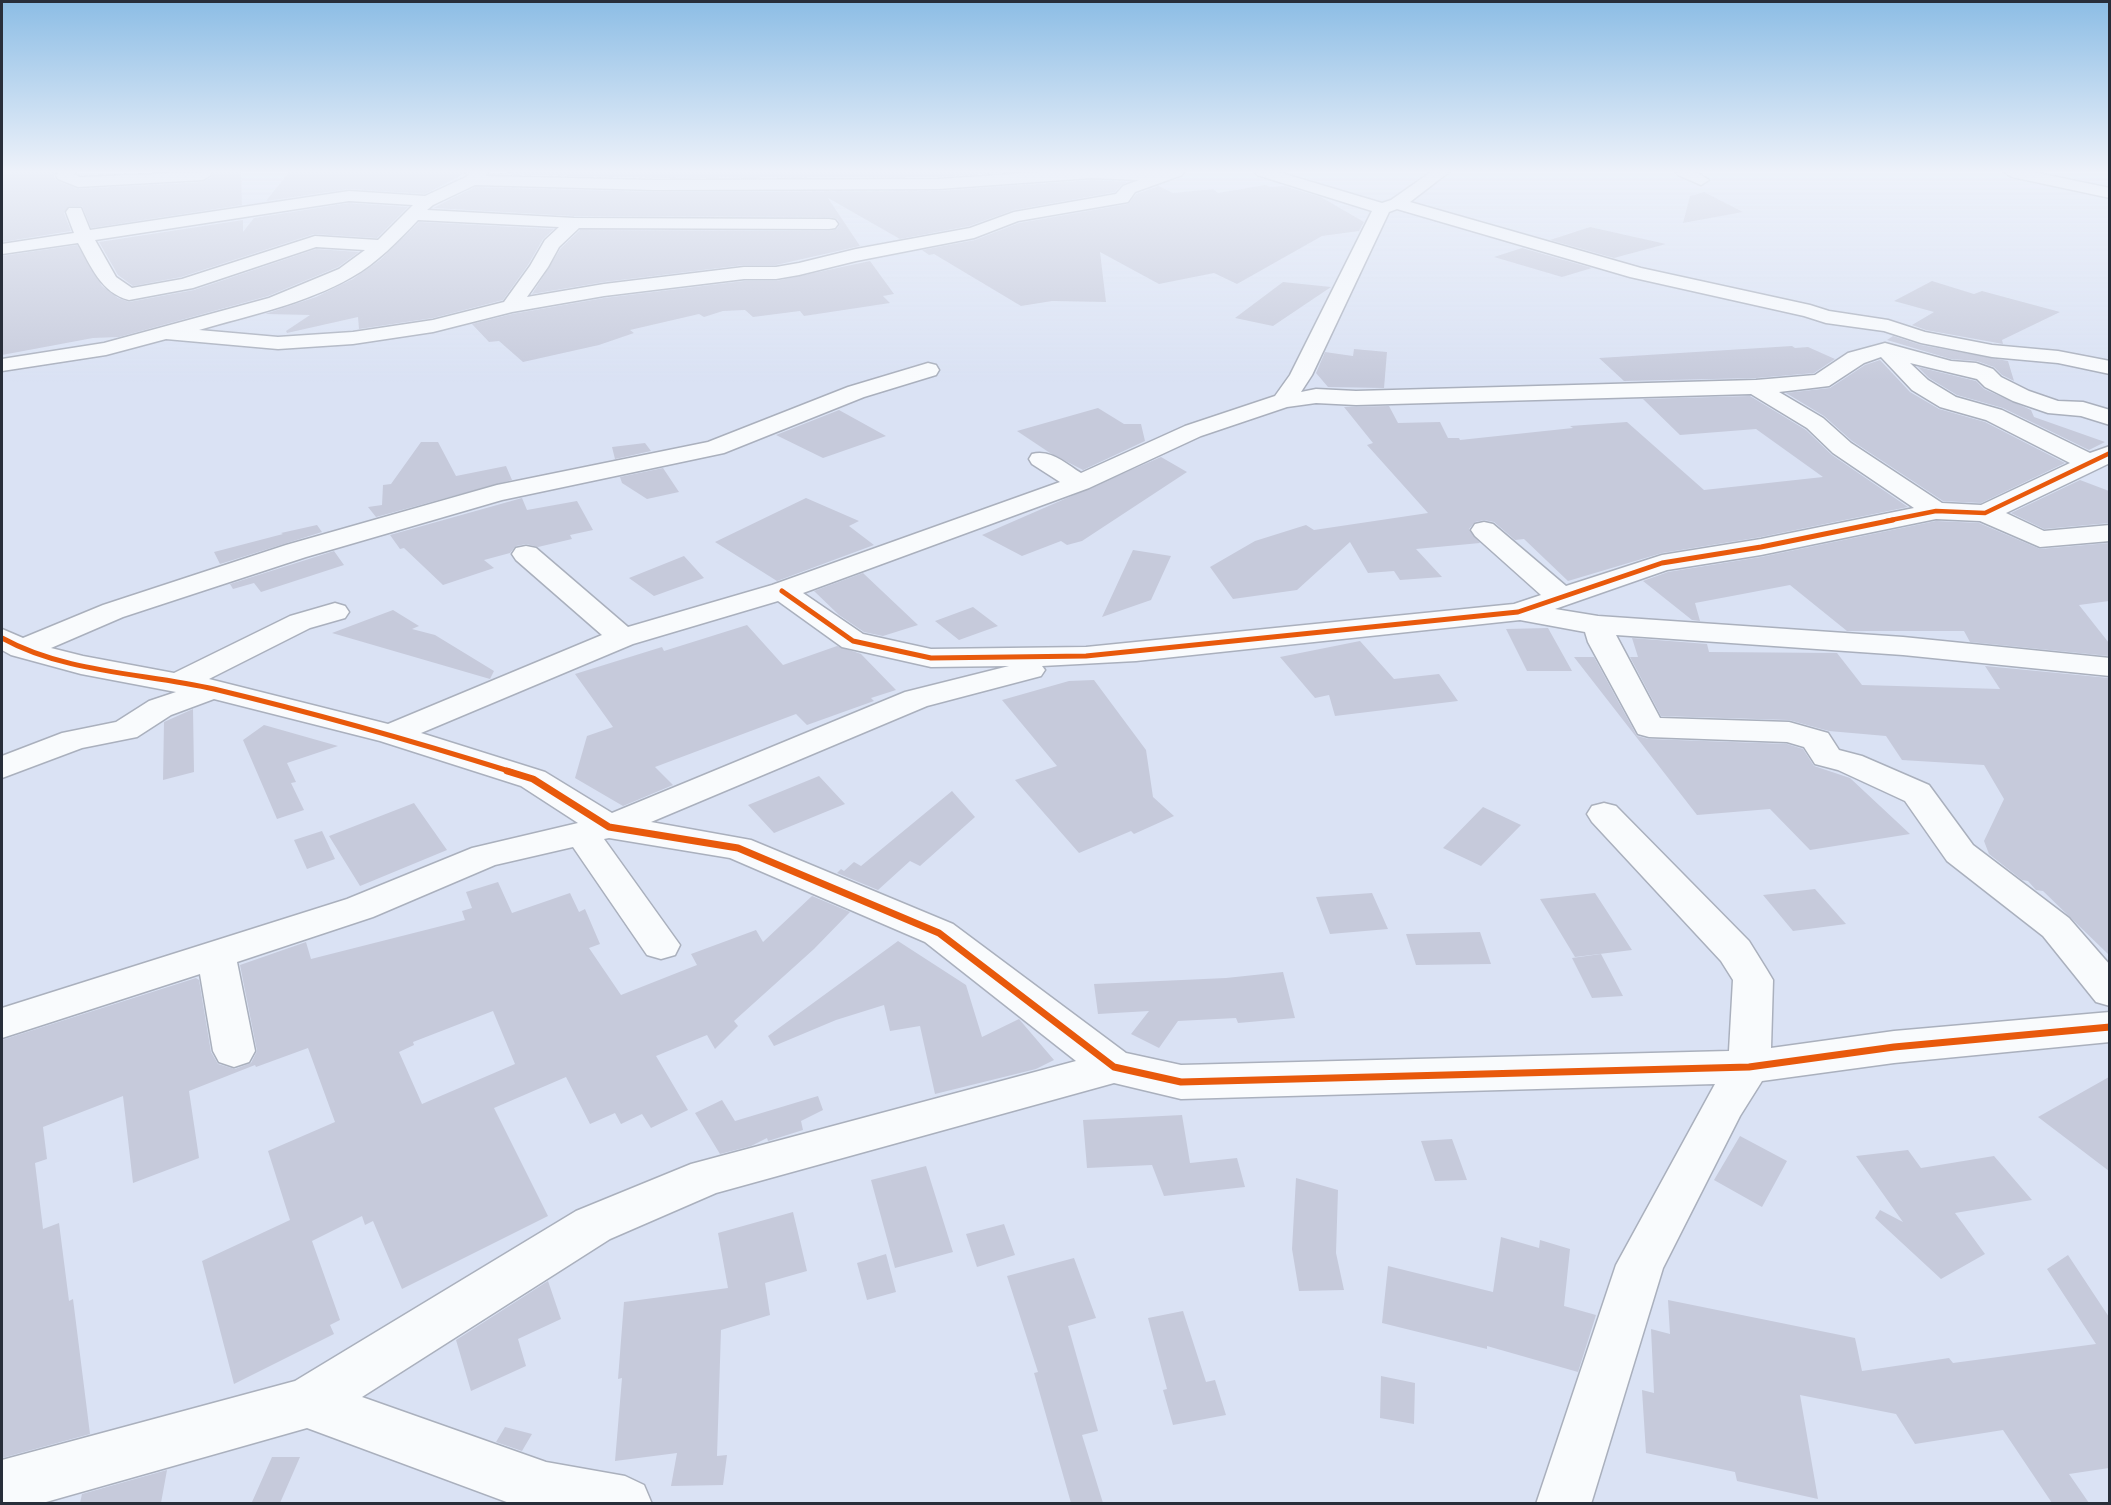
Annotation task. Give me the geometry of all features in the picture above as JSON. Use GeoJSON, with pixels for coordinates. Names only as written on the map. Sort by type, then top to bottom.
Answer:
{"type":"FeatureCollection","features":[{"type":"Feature","properties":{"kind":"street"},"geometry":{"type":"LineString","coordinates":[[2,249],[48,242]]}},
{"type":"Feature","properties":{"kind":"street"},"geometry":{"type":"LineString","coordinates":[[87,242],[110,281],[129,294],[186,284],[311,242]]}},
{"type":"Feature","properties":{"kind":"street"},"geometry":{"type":"LineString","coordinates":[[332,242],[383,246]]}},
{"type":"Feature","properties":{"kind":"street"},"geometry":{"type":"LineString","coordinates":[[2,365],[106,349],[276,302],[346,273],[387,242]]}},
{"type":"Feature","properties":{"kind":"street"},"geometry":{"type":"LineString","coordinates":[[511,306],[539,267],[553,242]]}},
{"type":"Feature","properties":{"kind":"street"},"geometry":{"type":"LineString","coordinates":[[845,242],[856,255]]}},
{"type":"Feature","properties":{"kind":"street"},"geometry":{"type":"LineString","coordinates":[[168,333],[278,343],[353,338],[433,326],[511,306],[604,290],[744,273],[776,273],[856,255],[934,242]]}},
{"type":"Feature","properties":{"kind":"street"},"geometry":{"type":"LineString","coordinates":[[1283,401],[1300,375],[1370,242]]}},
{"type":"Feature","properties":{"kind":"street"},"geometry":{"type":"LineString","coordinates":[[1521,242],[1617,268],[1810,311],[1826,317],[1888,326],[1921,337],[1992,351],[2058,357],[2109,368]]}},
{"type":"Feature","properties":{"kind":"street"},"geometry":{"type":"LineString","coordinates":[[1885,349],[1920,385],[1948,402],[1994,415],[2029,434],[2100,458]]}},
{"type":"Feature","properties":{"kind":"street"},"geometry":{"type":"LineString","coordinates":[[391,734],[623,638],[782,591],[1080,483],[1193,431],[1283,401],[1316,396],[1356,398],[1756,387],[1821,381],[1856,357],[1885,349],[1950,367],[1968,368],[1985,374],[1993,382],[2021,396],[2056,408],[2083,410],[2109,418]]}},
{"type":"Feature","properties":{"kind":"street"},"geometry":{"type":"LineString","coordinates":[[12,643],[296,551],[497,493],[715,448],[856,392],[928,370]]}},
{"type":"Feature","properties":{"kind":"street"},"geometry":{"type":"LineString","coordinates":[[1756,387],[1815,423],[1842,448],[1936,511]]}},
{"type":"Feature","properties":{"kind":"street"},"geometry":{"type":"LineString","coordinates":[[1985,513],[2100,458]]}},
{"type":"Feature","properties":{"kind":"street"},"geometry":{"type":"LineString","coordinates":[[1041,459],[1080,483]]}},
{"type":"Feature","properties":{"kind":"street"},"geometry":{"type":"LineString","coordinates":[[782,591],[852,641],[931,658],[1086,656],[1518,612],[1662,563],[1761,547],[1936,511],[1985,513],[2040,539],[2109,533]]}},
{"type":"Feature","properties":{"kind":"street"},"geometry":{"type":"LineString","coordinates":[[1484,530],[1562,598]]}},
{"type":"Feature","properties":{"kind":"street"},"geometry":{"type":"LineString","coordinates":[[526,554],[623,638]]}},
{"type":"Feature","properties":{"kind":"street"},"geometry":{"type":"LineString","coordinates":[[2,768],[74,740],[126,730],[300,622],[335,612]]}},
{"type":"Feature","properties":{"kind":"street"},"geometry":{"type":"LineString","coordinates":[[1518,612],[1598,625],[1902,646],[2109,668]]}},
{"type":"Feature","properties":{"kind":"street"},"geometry":{"type":"LineString","coordinates":[[1598,625],[1603,642],[1649,727],[1789,732],[1816,740],[1827,757],[1850,763],[1917,793],[1960,853],[2056,927],[2109,992]]}},
{"type":"Feature","properties":{"kind":"street"},"geometry":{"type":"LineString","coordinates":[[12,643],[81,665],[196,685],[391,734],[533,779],[595,830],[661,945]]}},
{"type":"Feature","properties":{"kind":"street"},"geometry":{"type":"LineString","coordinates":[[2,1023],[360,908],[485,856],[595,830],[916,699],[1086,656]]}},
{"type":"Feature","properties":{"kind":"street"},"geometry":{"type":"LineString","coordinates":[[1563,1503],[1640,1265],[1724,1105],[1749,1066],[1753,980],[1735,951],[1604,814]]}},
{"type":"Feature","properties":{"kind":"street"},"geometry":{"type":"LineString","coordinates":[[595,830],[738,848],[939,933],[1114,1067],[1181,1082],[1749,1066],[1894,1047],[2109,1027]]}},
{"type":"Feature","properties":{"kind":"street"},"geometry":{"type":"LineString","coordinates":[[216,956],[234,1051]]}},
{"type":"Feature","properties":{"kind":"street"},"geometry":{"type":"LineString","coordinates":[[2,1487],[307,1403],[593,1225],[707,1177],[1114,1067]]}},
{"type":"Feature","properties":{"kind":"street"},"geometry":{"type":"LineString","coordinates":[[307,1403],[545,1496],[625,1503]]}},
{"type":"Feature","properties":{"kind":"building"},"geometry":{"type":"Polygon","coordinates":[[[99,242],[289,242],[181,277],[133,286],[118,275],[99,242]]]}},
{"type":"Feature","properties":{"kind":"building"},"geometry":{"type":"Polygon","coordinates":[[[398,242],[541,242],[503,300],[433,318],[359,329],[358,317],[287,333],[286,331],[310,315],[265,314],[316,297],[353,279],[380,260],[398,242]]]}},
{"type":"Feature","properties":{"kind":"building"},"geometry":{"type":"Polygon","coordinates":[[[567,242],[857,242],[860,246],[776,265],[744,265],[604,282],[532,294],[561,248],[567,242]]]}},
{"type":"Feature","properties":{"kind":"building"},"geometry":{"type":"Polygon","coordinates":[[[963,242],[1311,242],[1237,284],[1214,273],[1159,284],[1100,252],[1106,302],[1052,301],[1021,306],[934,254],[929,255],[922,250],[963,242]]]}},
{"type":"Feature","properties":{"kind":"building"},"geometry":{"type":"Polygon","coordinates":[[[1558,242],[1666,244],[1614,258],[1558,242]]]}},
{"type":"Feature","properties":{"kind":"building"},"geometry":{"type":"Polygon","coordinates":[[[77,245],[102,286],[118,298],[129,302],[194,290],[316,249],[359,252],[338,267],[268,296],[119,337],[93,338],[2,355],[2,256],[77,245]]]}},
{"type":"Feature","properties":{"kind":"building"},"geometry":{"type":"Polygon","coordinates":[[[1522,248],[1592,268],[1562,277],[1494,257],[1522,248]]]}},
{"type":"Feature","properties":{"kind":"building"},"geometry":{"type":"Polygon","coordinates":[[[870,261],[894,294],[883,296],[890,303],[804,316],[800,311],[753,317],[745,310],[723,311],[704,317],[699,314],[630,330],[634,333],[599,345],[523,362],[499,341],[489,342],[472,324],[512,314],[604,298],[744,281],[776,281],[870,261]]]}},
{"type":"Feature","properties":{"kind":"building"},"geometry":{"type":"Polygon","coordinates":[[[1932,281],[1974,294],[1982,291],[2060,312],[2002,340],[2003,344],[1926,330],[1912,325],[1934,312],[1894,301],[1932,281]]]}},
{"type":"Feature","properties":{"kind":"building"},"geometry":{"type":"Polygon","coordinates":[[[1283,282],[1331,287],[1273,326],[1235,318],[1283,282]]]}},
{"type":"Feature","properties":{"kind":"building"},"geometry":{"type":"Polygon","coordinates":[[[1893,336],[1921,345],[2008,361],[2014,381],[2002,375],[1994,367],[1977,361],[1951,359],[1887,340],[1893,336]]]}},
{"type":"Feature","properties":{"kind":"building"},"geometry":{"type":"Polygon","coordinates":[[[1792,346],[1795,348],[1808,347],[1835,359],[1814,373],[1756,378],[1624,381],[1599,358],[1792,346]]]}},
{"type":"Feature","properties":{"kind":"building"},"geometry":{"type":"Polygon","coordinates":[[[1354,349],[1387,352],[1384,388],[1328,387],[1316,373],[1325,352],[1353,356],[1354,349]]]}},
{"type":"Feature","properties":{"kind":"building"},"geometry":{"type":"Polygon","coordinates":[[[1880,360],[1910,392],[1939,409],[1985,422],[2065,463],[1981,503],[1943,501],[1852,441],[1824,416],[1786,393],[1830,388],[1865,365],[1880,360]]]}},
{"type":"Feature","properties":{"kind":"building"},"geometry":{"type":"Polygon","coordinates":[[[1918,367],[1976,381],[1984,389],[2031,410],[2034,417],[2105,442],[2089,450],[2003,408],[1957,395],[1929,378],[1918,367]]]}},
{"type":"Feature","properties":{"kind":"building"},"geometry":{"type":"Polygon","coordinates":[[[1750,396],[1806,430],[1832,455],[1908,507],[1761,537],[1662,553],[1568,581],[1524,539],[1515,540],[1494,522],[1484,520],[1475,522],[1469,529],[1480,543],[1416,549],[1442,577],[1400,580],[1394,571],[1368,573],[1350,542],[1297,590],[1233,599],[1210,567],[1255,541],[1306,525],[1314,530],[1428,513],[1367,445],[1373,443],[1344,407],[1389,406],[1398,423],[1440,422],[1448,438],[1459,438],[1460,440],[1573,428],[1570,426],[1627,422],[1704,490],[1823,477],[1756,429],[1680,435],[1643,399],[1750,396]]]}},
{"type":"Feature","properties":{"kind":"building"},"geometry":{"type":"Polygon","coordinates":[[[1098,408],[1124,424],[1141,424],[1145,441],[1083,470],[1050,453],[1017,431],[1098,408]]]}},
{"type":"Feature","properties":{"kind":"building"},"geometry":{"type":"Polygon","coordinates":[[[839,410],[886,436],[823,458],[776,435],[839,410]]]}},
{"type":"Feature","properties":{"kind":"building"},"geometry":{"type":"Polygon","coordinates":[[[421,442],[438,442],[456,476],[506,466],[512,480],[376,517],[368,507],[382,505],[383,485],[391,484],[421,442]]]}},
{"type":"Feature","properties":{"kind":"building"},"geometry":{"type":"Polygon","coordinates":[[[645,443],[651,451],[615,459],[612,447],[645,443]]]}},
{"type":"Feature","properties":{"kind":"building"},"geometry":{"type":"Polygon","coordinates":[[[1161,457],[1187,472],[1082,541],[1067,545],[1061,541],[1022,556],[982,535],[1161,457]]]}},
{"type":"Feature","properties":{"kind":"building"},"geometry":{"type":"Polygon","coordinates":[[[663,468],[679,492],[647,499],[622,483],[620,477],[663,468]]]}},
{"type":"Feature","properties":{"kind":"building"},"geometry":{"type":"Polygon","coordinates":[[[2080,480],[2109,491],[2109,523],[2044,529],[2011,513],[2080,480]]]}},
{"type":"Feature","properties":{"kind":"building"},"geometry":{"type":"Polygon","coordinates":[[[522,498],[527,510],[577,501],[593,530],[570,535],[572,539],[538,547],[526,544],[516,546],[510,553],[484,560],[494,568],[443,585],[404,548],[400,549],[390,535],[522,498]]]}},
{"type":"Feature","properties":{"kind":"building"},"geometry":{"type":"Polygon","coordinates":[[[806,498],[859,521],[849,526],[874,545],[777,581],[715,542],[806,498]]]}},
{"type":"Feature","properties":{"kind":"building"},"geometry":{"type":"Polygon","coordinates":[[[1936,521],[1979,523],[2040,549],[2109,543],[2109,601],[2079,605],[2109,643],[2109,656],[1970,642],[1964,631],[1847,631],[1790,585],[1695,603],[1700,621],[1692,620],[1643,581],[1668,572],[1761,557],[1936,521]]]}},
{"type":"Feature","properties":{"kind":"building"},"geometry":{"type":"Polygon","coordinates":[[[317,525],[322,532],[220,564],[214,552],[283,534],[281,533],[317,525]]]}},
{"type":"Feature","properties":{"kind":"building"},"geometry":{"type":"Polygon","coordinates":[[[1133,550],[1171,556],[1151,600],[1102,617],[1133,550]]]}},
{"type":"Feature","properties":{"kind":"building"},"geometry":{"type":"Polygon","coordinates":[[[334,551],[344,565],[261,592],[254,583],[233,589],[230,584],[334,551]]]}},
{"type":"Feature","properties":{"kind":"building"},"geometry":{"type":"Polygon","coordinates":[[[684,556],[704,578],[654,596],[629,578],[684,556]]]}},
{"type":"Feature","properties":{"kind":"building"},"geometry":{"type":"Polygon","coordinates":[[[863,573],[918,625],[883,636],[864,632],[839,615],[814,591],[863,573]]]}},
{"type":"Feature","properties":{"kind":"building"},"geometry":{"type":"Polygon","coordinates":[[[973,607],[998,626],[959,640],[935,621],[973,607]]]}},
{"type":"Feature","properties":{"kind":"building"},"geometry":{"type":"Polygon","coordinates":[[[393,610],[419,626],[412,629],[435,635],[494,671],[490,679],[332,633],[393,610]]]}},
{"type":"Feature","properties":{"kind":"building"},"geometry":{"type":"Polygon","coordinates":[[[747,625],[783,665],[837,646],[861,654],[896,690],[871,698],[874,701],[807,725],[796,714],[655,767],[673,785],[623,806],[575,778],[587,736],[613,727],[575,674],[662,647],[664,651],[747,625]]]}},
{"type":"Feature","properties":{"kind":"building"},"geometry":{"type":"Polygon","coordinates":[[[1548,628],[1572,671],[1527,671],[1506,629],[1548,628]]]}},
{"type":"Feature","properties":{"kind":"building"},"geometry":{"type":"Polygon","coordinates":[[[1632,638],[1707,644],[1709,652],[1837,653],[1862,685],[2000,689],[1985,666],[2109,678],[2109,955],[2043,891],[2036,890],[2028,881],[2022,880],[1989,854],[1984,841],[2004,799],[1984,765],[1902,760],[1886,736],[1829,731],[1789,720],[1661,716],[1630,657],[1638,657],[1632,638]]]}},
{"type":"Feature","properties":{"kind":"building"},"geometry":{"type":"Polygon","coordinates":[[[1360,641],[1394,679],[1439,674],[1458,701],[1335,716],[1329,695],[1315,698],[1280,657],[1360,641]]]}},
{"type":"Feature","properties":{"kind":"building"},"geometry":{"type":"Polygon","coordinates":[[[1574,657],[1594,657],[1637,736],[1649,739],[1787,744],[1803,749],[1814,766],[1850,778],[1910,834],[1810,850],[1770,809],[1697,815],[1574,657]]]}},
{"type":"Feature","properties":{"kind":"building"},"geometry":{"type":"Polygon","coordinates":[[[1094,680],[1146,750],[1153,797],[1174,816],[1134,834],[1131,831],[1079,853],[1015,780],[1057,766],[1002,700],[1069,681],[1094,680]]]}},
{"type":"Feature","properties":{"kind":"building"},"geometry":{"type":"Polygon","coordinates":[[[193,709],[194,772],[163,780],[164,722],[193,709]]]}},
{"type":"Feature","properties":{"kind":"building"},"geometry":{"type":"Polygon","coordinates":[[[264,725],[338,746],[287,763],[296,782],[291,783],[304,810],[277,819],[243,740],[264,725]]]}},
{"type":"Feature","properties":{"kind":"building"},"geometry":{"type":"Polygon","coordinates":[[[819,776],[845,804],[774,833],[748,805],[819,776]]]}},
{"type":"Feature","properties":{"kind":"building"},"geometry":{"type":"Polygon","coordinates":[[[952,791],[975,817],[920,866],[910,861],[878,890],[837,873],[841,869],[844,871],[854,862],[861,866],[952,791]]]}},
{"type":"Feature","properties":{"kind":"building"},"geometry":{"type":"Polygon","coordinates":[[[414,803],[447,850],[360,886],[329,836],[414,803]]]}},
{"type":"Feature","properties":{"kind":"building"},"geometry":{"type":"Polygon","coordinates":[[[1483,807],[1521,825],[1481,866],[1443,848],[1483,807]]]}},
{"type":"Feature","properties":{"kind":"building"},"geometry":{"type":"Polygon","coordinates":[[[322,831],[335,859],[307,869],[294,840],[322,831]]]}},
{"type":"Feature","properties":{"kind":"building"},"geometry":{"type":"Polygon","coordinates":[[[498,882],[512,913],[570,893],[579,912],[585,909],[600,944],[589,948],[621,995],[697,965],[691,954],[756,930],[763,942],[812,896],[850,912],[814,949],[734,1021],[738,1026],[715,1049],[707,1035],[656,1056],[688,1110],[651,1128],[642,1114],[621,1124],[615,1113],[590,1124],[566,1077],[494,1108],[548,1216],[402,1289],[373,1221],[365,1225],[362,1216],[312,1241],[340,1320],[330,1325],[334,1334],[234,1384],[202,1261],[290,1220],[268,1151],[335,1122],[308,1048],[256,1067],[255,1065],[189,1091],[199,1158],[133,1183],[123,1096],[43,1127],[47,1159],[35,1163],[43,1229],[59,1223],[69,1301],[73,1299],[90,1434],[2,1458],[2,1040],[196,978],[199,980],[211,1052],[218,1064],[235,1069],[251,1063],[257,1051],[240,965],[306,942],[311,959],[465,920],[462,911],[472,908],[466,892],[498,882]],[[493,1011],[413,1042],[414,1045],[399,1052],[422,1104],[515,1064],[493,1011]]]}},
{"type":"Feature","properties":{"kind":"building"},"geometry":{"type":"Polygon","coordinates":[[[1815,889],[1846,924],[1793,931],[1763,895],[1815,889]]]}},
{"type":"Feature","properties":{"kind":"building"},"geometry":{"type":"Polygon","coordinates":[[[1372,893],[1388,929],[1330,934],[1316,897],[1372,893]]]}},
{"type":"Feature","properties":{"kind":"building"},"geometry":{"type":"Polygon","coordinates":[[[1595,893],[1632,950],[1575,957],[1540,899],[1595,893]]]}},
{"type":"Feature","properties":{"kind":"building"},"geometry":{"type":"Polygon","coordinates":[[[1480,932],[1491,964],[1416,965],[1406,934],[1480,932]]]}},
{"type":"Feature","properties":{"kind":"building"},"geometry":{"type":"Polygon","coordinates":[[[898,941],[966,985],[982,1037],[1019,1019],[1054,1060],[1036,1069],[935,1094],[920,1026],[890,1031],[884,1005],[836,1020],[774,1046],[768,1036],[898,941]]]}},
{"type":"Feature","properties":{"kind":"building"},"geometry":{"type":"Polygon","coordinates":[[[1601,954],[1623,996],[1592,998],[1572,958],[1601,954]]]}},
{"type":"Feature","properties":{"kind":"building"},"geometry":{"type":"Polygon","coordinates":[[[1283,972],[1295,1018],[1238,1023],[1236,1018],[1178,1021],[1159,1048],[1131,1034],[1149,1011],[1098,1014],[1094,984],[1226,978],[1283,972]]]}},
{"type":"Feature","properties":{"kind":"building"},"geometry":{"type":"Polygon","coordinates":[[[2109,1077],[2109,1171],[2038,1117],[2109,1077]]]}},
{"type":"Feature","properties":{"kind":"building"},"geometry":{"type":"Polygon","coordinates":[[[818,1096],[823,1110],[801,1121],[803,1130],[768,1141],[767,1138],[751,1146],[720,1154],[695,1113],[722,1100],[735,1121],[818,1096]]]}},
{"type":"Feature","properties":{"kind":"building"},"geometry":{"type":"Polygon","coordinates":[[[1182,1115],[1190,1163],[1237,1158],[1245,1187],[1164,1196],[1152,1165],[1087,1168],[1083,1120],[1182,1115]]]}},
{"type":"Feature","properties":{"kind":"building"},"geometry":{"type":"Polygon","coordinates":[[[1740,1136],[1787,1161],[1762,1207],[1714,1180],[1740,1136]]]}},
{"type":"Feature","properties":{"kind":"building"},"geometry":{"type":"Polygon","coordinates":[[[1452,1139],[1467,1180],[1435,1181],[1421,1141],[1452,1139]]]}},
{"type":"Feature","properties":{"kind":"building"},"geometry":{"type":"Polygon","coordinates":[[[1908,1150],[1921,1168],[1994,1156],[2032,1200],[1955,1213],[1985,1254],[1941,1279],[1875,1218],[1880,1210],[1903,1222],[1856,1156],[1908,1150]]]}},
{"type":"Feature","properties":{"kind":"building"},"geometry":{"type":"Polygon","coordinates":[[[926,1166],[953,1252],[895,1268],[871,1180],[926,1166]]]}},
{"type":"Feature","properties":{"kind":"building"},"geometry":{"type":"Polygon","coordinates":[[[1296,1178],[1338,1190],[1336,1253],[1344,1290],[1299,1291],[1292,1249],[1296,1178]]]}},
{"type":"Feature","properties":{"kind":"building"},"geometry":{"type":"Polygon","coordinates":[[[793,1212],[807,1271],[765,1283],[770,1315],[721,1330],[717,1456],[727,1455],[723,1485],[671,1486],[677,1453],[615,1461],[622,1378],[618,1379],[624,1302],[728,1288],[718,1233],[793,1212]]]}},
{"type":"Feature","properties":{"kind":"building"},"geometry":{"type":"Polygon","coordinates":[[[1004,1224],[1015,1255],[977,1267],[966,1234],[1004,1224]]]}},
{"type":"Feature","properties":{"kind":"building"},"geometry":{"type":"Polygon","coordinates":[[[1501,1237],[1539,1248],[1540,1240],[1570,1249],[1564,1306],[1596,1315],[1578,1372],[1487,1346],[1487,1349],[1382,1323],[1388,1266],[1493,1292],[1501,1237]]]}},
{"type":"Feature","properties":{"kind":"building"},"geometry":{"type":"Polygon","coordinates":[[[886,1254],[896,1292],[867,1300],[857,1263],[886,1254]]]}},
{"type":"Feature","properties":{"kind":"building"},"geometry":{"type":"Polygon","coordinates":[[[2068,1255],[2109,1317],[2109,1468],[2069,1474],[2089,1503],[2052,1503],[2003,1430],[1915,1444],[1896,1414],[1800,1395],[1818,1499],[1737,1481],[1735,1472],[1646,1453],[1642,1390],[1654,1393],[1651,1329],[1670,1334],[1668,1300],[1855,1338],[1862,1371],[1949,1358],[1953,1363],[2096,1344],[2047,1269],[2068,1255]]]}},
{"type":"Feature","properties":{"kind":"building"},"geometry":{"type":"Polygon","coordinates":[[[1074,1258],[1096,1318],[1068,1326],[1098,1431],[1082,1435],[1103,1503],[1071,1503],[1034,1373],[1038,1372],[1007,1276],[1074,1258]]]}},
{"type":"Feature","properties":{"kind":"building"},"geometry":{"type":"Polygon","coordinates":[[[548,1281],[561,1319],[518,1339],[526,1366],[471,1391],[456,1340],[548,1281]]]}},
{"type":"Feature","properties":{"kind":"building"},"geometry":{"type":"Polygon","coordinates":[[[1183,1311],[1206,1382],[1215,1380],[1226,1415],[1173,1425],[1163,1390],[1167,1389],[1148,1318],[1183,1311]]]}},
{"type":"Feature","properties":{"kind":"building"},"geometry":{"type":"Polygon","coordinates":[[[1381,1376],[1415,1383],[1414,1424],[1380,1418],[1381,1376]]]}},
{"type":"Feature","properties":{"kind":"building"},"geometry":{"type":"Polygon","coordinates":[[[505,1427],[532,1434],[522,1451],[496,1442],[505,1427]]]}},
{"type":"Feature","properties":{"kind":"building"},"geometry":{"type":"Polygon","coordinates":[[[272,1457],[300,1457],[280,1503],[252,1502],[272,1457]]]}},
{"type":"Feature","properties":{"kind":"building"},"geometry":{"type":"Polygon","coordinates":[[[167,1470],[161,1503],[80,1503],[82,1494],[167,1470]]]}},
{"type":"Feature","properties":{"kind":"cycle path"},"geometry":{"type":"LineString","coordinates":[[782,591],[853,641],[931,658],[1086,656],[1136,652],[1518,612],[1662,563],[1761,547],[1936,511],[1985,513],[2110,453]]}},
{"type":"Feature","properties":{"kind":"cycle path"},"geometry":{"type":"LineString","coordinates":[[2,638],[22,649],[81,665],[212,689],[391,734],[533,779],[609,827],[738,848],[939,933],[1114,1067],[1181,1082],[1749,1067],[1894,1047],[2110,1027]]}}]}
